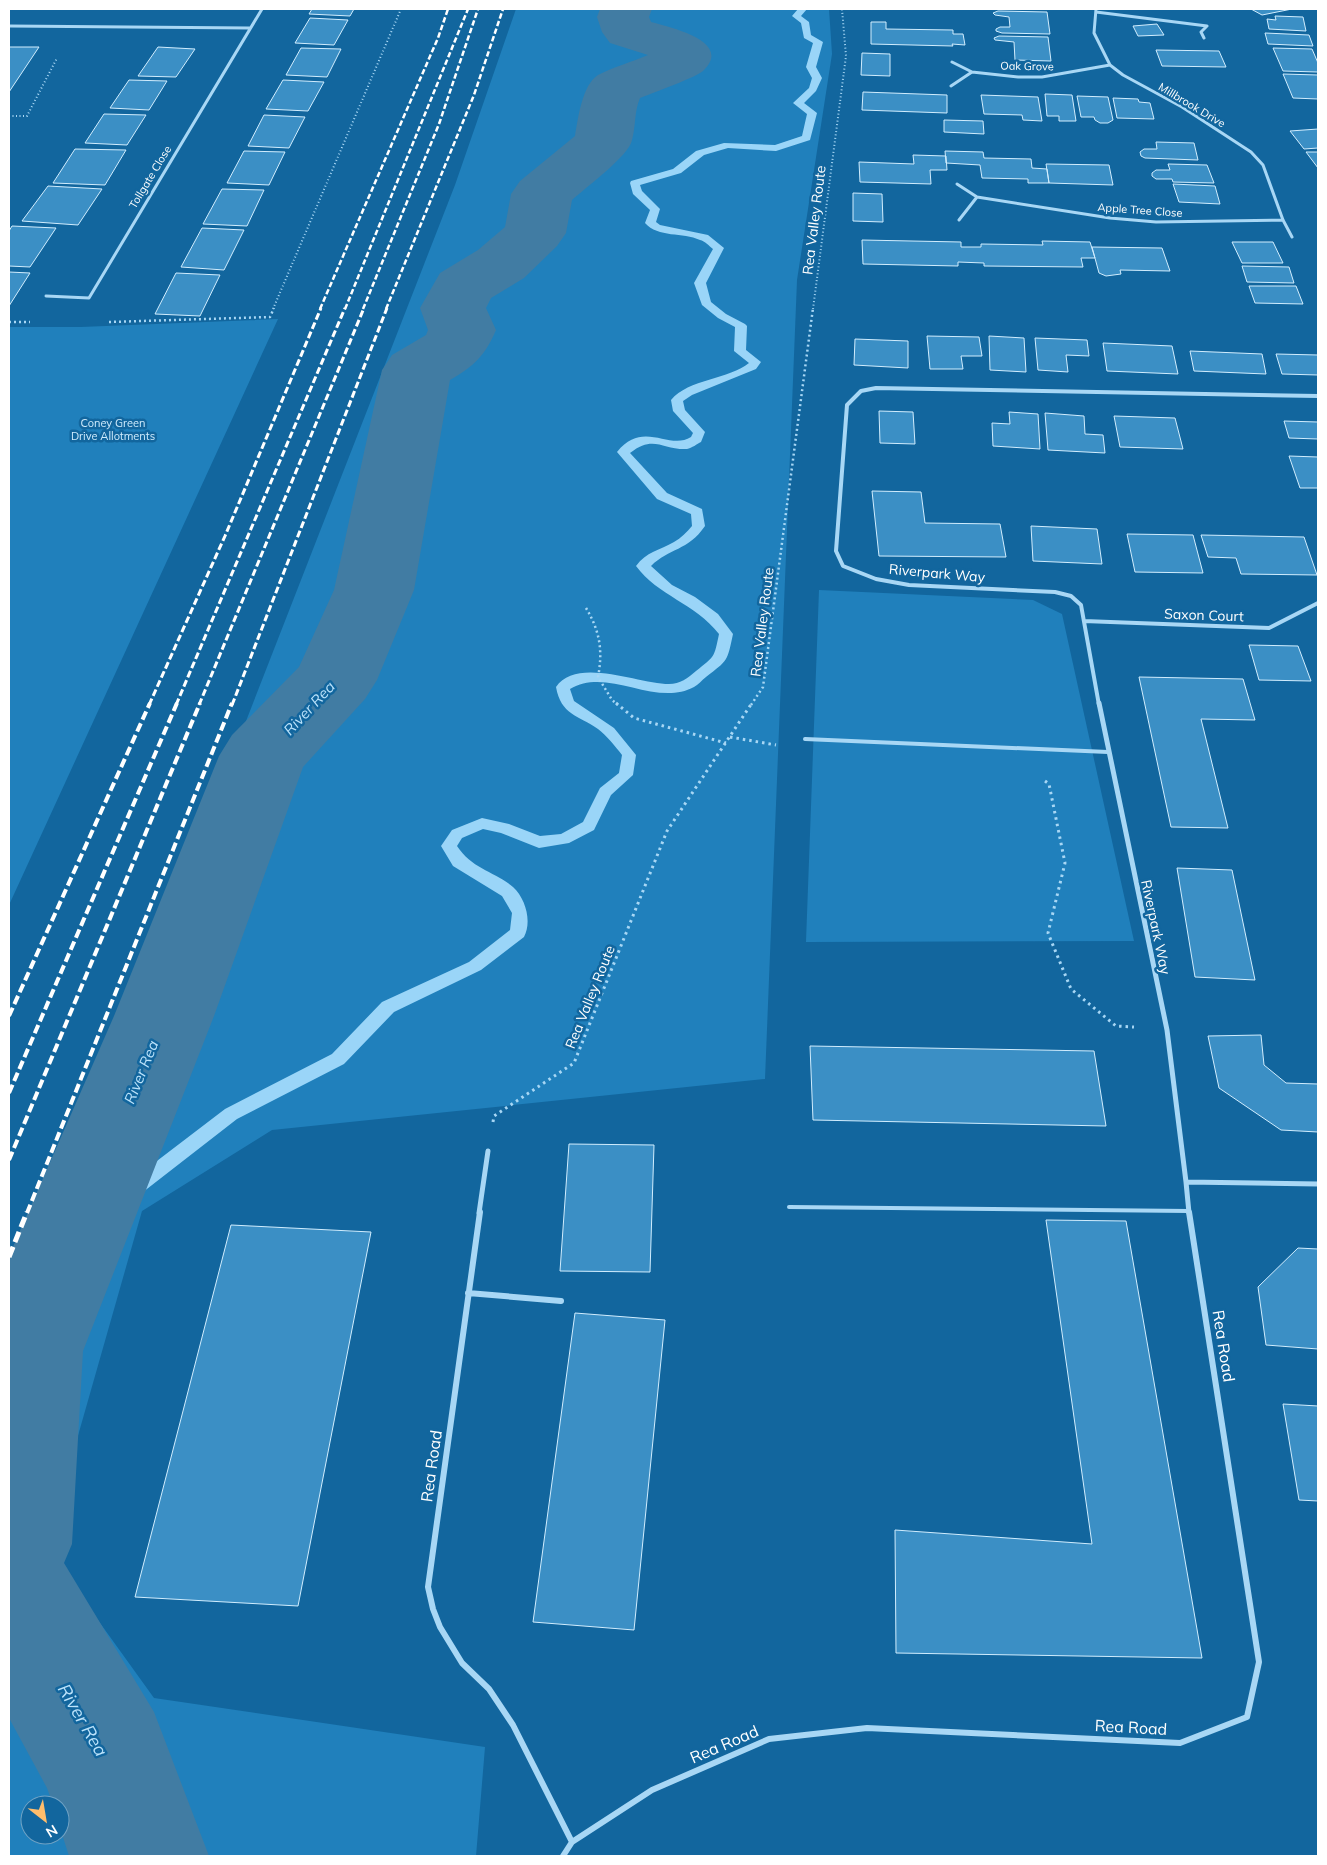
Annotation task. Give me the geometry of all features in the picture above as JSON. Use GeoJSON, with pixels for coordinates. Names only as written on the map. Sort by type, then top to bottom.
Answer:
{"type":"FeatureCollection","features":[{"type":"Feature","properties":{"kind":"street","name":"Tollgate Close"},"geometry":{"type":"LineString","coordinates":[[46,296],[88,298],[248,28],[262,9]]}},
{"type":"Feature","properties":{"kind":"street"},"geometry":{"type":"LineString","coordinates":[[1096,10],[1207,26],[1201,32],[1204,38]]}},
{"type":"Feature","properties":{"kind":"street","name":"Millbrook Drive"},"geometry":{"type":"LineString","coordinates":[[1096,10],[1094,33],[1110,65],[1123,75],[1182,107],[1251,152],[1263,165],[1283,220]]}},
{"type":"Feature","properties":{"kind":"street"},"geometry":{"type":"LineString","coordinates":[[9,26],[248,28]]}},
{"type":"Feature","properties":{"kind":"street","name":"Oak Grove"},"geometry":{"type":"LineString","coordinates":[[952,62],[972,72],[1018,77],[1044,77],[1067,74],[1110,65]]}},
{"type":"Feature","properties":{"kind":"street"},"geometry":{"type":"LineString","coordinates":[[950,86],[972,72]]}},
{"type":"Feature","properties":{"kind":"street","name":"Apple Tree Close"},"geometry":{"type":"LineString","coordinates":[[957,184],[977,197],[1138,221],[1283,220]]}},
{"type":"Feature","properties":{"kind":"street"},"geometry":{"type":"LineString","coordinates":[[959,220],[977,197]]}},
{"type":"Feature","properties":{"kind":"street"},"geometry":{"type":"LineString","coordinates":[[1283,220],[1292,238]]}},
{"type":"Feature","properties":{"kind":"street","name":"Riverpark Way"},"geometry":{"type":"LineString","coordinates":[[1186,1182],[1167,1030],[1108,752],[1081,605],[1070,596],[1055,592],[908,585],[876,579],[844,566],[836,551],[847,405],[860,391],[876,388],[1318,396]]}},
{"type":"Feature","properties":{"kind":"street","name":"Saxon Court"},"geometry":{"type":"LineString","coordinates":[[1084,621],[1268,628],[1318,603]]}},
{"type":"Feature","properties":{"kind":"street","name":"Rea Road"},"geometry":{"type":"LineString","coordinates":[[488,1151],[428,1587],[433,1609],[440,1627],[462,1663],[489,1689],[513,1724],[572,1842]]}},
{"type":"Feature","properties":{"kind":"street"},"geometry":{"type":"LineString","coordinates":[[1186,1182],[1318,1184]]}},
{"type":"Feature","properties":{"kind":"street","name":"Rea Road"},"geometry":{"type":"LineString","coordinates":[[563,1856],[572,1842],[652,1790],[769,1739],[867,1728],[1180,1743],[1247,1716],[1259,1662],[1186,1182]]}},
{"type":"Feature","properties":{"kind":"street"},"geometry":{"type":"LineString","coordinates":[[468,1293],[561,1302]]}},
{"type":"Feature","properties":{"kind":"lane"},"geometry":{"type":"LineString","coordinates":[[805,739],[1108,752]]}},
{"type":"Feature","properties":{"kind":"lane"},"geometry":{"type":"LineString","coordinates":[[789,1207],[1189,1211]]}},
{"type":"Feature","properties":{"kind":"path"},"geometry":{"type":"LineString","coordinates":[[105,322],[133,323],[270,317],[401,9]]}},
{"type":"Feature","properties":{"kind":"path","name":"Rea Valley Route"},"geometry":{"type":"LineString","coordinates":[[488,1151],[494,1116],[574,1064],[667,831],[763,687],[846,56],[842,9]]}},
{"type":"Feature","properties":{"kind":"path"},"geometry":{"type":"LineString","coordinates":[[9,116],[27,116],[74,26]]}},
{"type":"Feature","properties":{"kind":"path"},"geometry":{"type":"LineString","coordinates":[[586,608],[594,621],[602,655],[598,677],[612,700],[634,718],[726,743]]}},
{"type":"Feature","properties":{"kind":"path"},"geometry":{"type":"LineString","coordinates":[[730,737],[776,745]]}},
{"type":"Feature","properties":{"kind":"path"},"geometry":{"type":"LineString","coordinates":[[1041,779],[1049,784],[1065,863],[1048,933],[1071,989],[1116,1026],[1167,1030]]}},
{"type":"Feature","properties":{"kind":"green space"},"geometry":{"type":"Polygon","coordinates":[[[516,9],[829,9],[832,54],[797,280],[765,1079],[272,1130],[142,1211],[46,1548],[154,1698],[485,1747],[476,1856],[9,1856],[9,1329],[455,185],[516,9]]]}},
{"type":"Feature","properties":{"kind":"green space","name":"Coney Green Drive Allotments"},"geometry":{"type":"Polygon","coordinates":[[[278,319],[9,905],[9,327],[81,327],[278,319]]]}},
{"type":"Feature","properties":{"kind":"green space"},"geometry":{"type":"Polygon","coordinates":[[[819,590],[1033,600],[1062,614],[1134,941],[806,942],[819,590]]]}},
{"type":"Feature","properties":{"kind":"building"},"geometry":{"type":"Polygon","coordinates":[[[312,9],[354,9],[350,16],[309,14],[312,9]]]}},
{"type":"Feature","properties":{"kind":"building"},"geometry":{"type":"Polygon","coordinates":[[[1251,9],[1292,9],[1262,15],[1251,9]]]}},
{"type":"Feature","properties":{"kind":"building"},"geometry":{"type":"Polygon","coordinates":[[[998,11],[1047,12],[1050,34],[1002,33],[996,31],[1000,27],[1010,27],[1009,17],[993,13],[998,11]]]}},
{"type":"Feature","properties":{"kind":"building"},"geometry":{"type":"Polygon","coordinates":[[[1275,16],[1303,17],[1306,31],[1269,29],[1267,19],[1276,20],[1275,16]]]}},
{"type":"Feature","properties":{"kind":"building"},"geometry":{"type":"Polygon","coordinates":[[[310,18],[348,20],[334,45],[295,43],[310,18]]]}},
{"type":"Feature","properties":{"kind":"building"},"geometry":{"type":"Polygon","coordinates":[[[871,22],[886,22],[886,29],[953,30],[953,34],[963,34],[965,45],[871,44],[871,22]]]}},
{"type":"Feature","properties":{"kind":"building"},"geometry":{"type":"Polygon","coordinates":[[[1157,24],[1164,35],[1138,36],[1133,26],[1157,24]]]}},
{"type":"Feature","properties":{"kind":"building"},"geometry":{"type":"Polygon","coordinates":[[[1265,33],[1309,35],[1313,46],[1268,44],[1265,33]]]}},
{"type":"Feature","properties":{"kind":"building"},"geometry":{"type":"Polygon","coordinates":[[[999,36],[1048,37],[1051,61],[1015,60],[1014,42],[995,40],[994,38],[999,36]]]}},
{"type":"Feature","properties":{"kind":"building"},"geometry":{"type":"Polygon","coordinates":[[[9,47],[39,47],[9,92],[9,47]]]}},
{"type":"Feature","properties":{"kind":"building"},"geometry":{"type":"Polygon","coordinates":[[[158,47],[195,49],[176,77],[138,76],[158,47]]]}},
{"type":"Feature","properties":{"kind":"building"},"geometry":{"type":"Polygon","coordinates":[[[301,48],[341,49],[327,77],[286,75],[301,48]]]}},
{"type":"Feature","properties":{"kind":"building"},"geometry":{"type":"Polygon","coordinates":[[[1273,48],[1312,49],[1318,63],[1318,72],[1283,71],[1273,48]]]}},
{"type":"Feature","properties":{"kind":"building"},"geometry":{"type":"Polygon","coordinates":[[[1156,50],[1219,51],[1226,67],[1162,66],[1156,50]]]}},
{"type":"Feature","properties":{"kind":"building"},"geometry":{"type":"Polygon","coordinates":[[[862,53],[890,54],[890,76],[861,75],[862,53]]]}},
{"type":"Feature","properties":{"kind":"building"},"geometry":{"type":"Polygon","coordinates":[[[1283,74],[1318,75],[1318,99],[1293,98],[1283,74]]]}},
{"type":"Feature","properties":{"kind":"building"},"geometry":{"type":"Polygon","coordinates":[[[129,80],[167,81],[149,110],[110,108],[129,80]]]}},
{"type":"Feature","properties":{"kind":"building"},"geometry":{"type":"Polygon","coordinates":[[[283,80],[324,82],[308,111],[266,109],[283,80]]]}},
{"type":"Feature","properties":{"kind":"building"},"geometry":{"type":"Polygon","coordinates":[[[863,92],[947,95],[947,113],[862,110],[863,92]]]}},
{"type":"Feature","properties":{"kind":"building"},"geometry":{"type":"Polygon","coordinates":[[[1045,94],[1072,95],[1076,121],[1059,121],[1059,116],[1047,116],[1045,94]]]}},
{"type":"Feature","properties":{"kind":"building"},"geometry":{"type":"Polygon","coordinates":[[[981,95],[1038,97],[1042,121],[1023,120],[1022,115],[984,114],[981,95]]]}},
{"type":"Feature","properties":{"kind":"building"},"geometry":{"type":"Polygon","coordinates":[[[1077,96],[1108,97],[1113,120],[1108,123],[1100,123],[1094,117],[1081,117],[1077,96]]]}},
{"type":"Feature","properties":{"kind":"building"},"geometry":{"type":"Polygon","coordinates":[[[1113,98],[1138,99],[1139,102],[1150,103],[1154,119],[1117,118],[1113,98]]]}},
{"type":"Feature","properties":{"kind":"building"},"geometry":{"type":"Polygon","coordinates":[[[104,114],[146,115],[127,145],[85,143],[104,114]]]}},
{"type":"Feature","properties":{"kind":"building"},"geometry":{"type":"Polygon","coordinates":[[[264,115],[305,117],[289,148],[248,146],[264,115]]]}},
{"type":"Feature","properties":{"kind":"building"},"geometry":{"type":"Polygon","coordinates":[[[944,120],[983,121],[984,134],[944,132],[944,120]]]}},
{"type":"Feature","properties":{"kind":"building"},"geometry":{"type":"Polygon","coordinates":[[[1318,129],[1318,148],[1304,149],[1290,131],[1318,129]]]}},
{"type":"Feature","properties":{"kind":"building"},"geometry":{"type":"Polygon","coordinates":[[[1156,142],[1194,143],[1198,160],[1145,158],[1141,156],[1140,152],[1144,149],[1157,149],[1156,142]]]}},
{"type":"Feature","properties":{"kind":"building"},"geometry":{"type":"Polygon","coordinates":[[[75,149],[126,150],[105,185],[53,183],[75,149]]]}},
{"type":"Feature","properties":{"kind":"building"},"geometry":{"type":"Polygon","coordinates":[[[244,151],[285,152],[269,185],[227,183],[244,151]]]}},
{"type":"Feature","properties":{"kind":"building"},"geometry":{"type":"Polygon","coordinates":[[[945,151],[983,152],[984,158],[1031,159],[1032,168],[1047,169],[1049,183],[1028,183],[1028,179],[982,178],[980,165],[946,163],[945,151]]]}},
{"type":"Feature","properties":{"kind":"building"},"geometry":{"type":"Polygon","coordinates":[[[1306,152],[1318,152],[1318,168],[1306,152]]]}},
{"type":"Feature","properties":{"kind":"building"},"geometry":{"type":"Polygon","coordinates":[[[913,155],[946,156],[947,170],[930,170],[931,184],[860,182],[859,162],[914,164],[913,155]]]}},
{"type":"Feature","properties":{"kind":"building"},"geometry":{"type":"Polygon","coordinates":[[[1046,164],[1109,165],[1113,185],[1049,183],[1046,164]]]}},
{"type":"Feature","properties":{"kind":"building"},"geometry":{"type":"Polygon","coordinates":[[[1168,164],[1207,165],[1214,183],[1173,182],[1172,179],[1156,179],[1152,176],[1152,173],[1156,170],[1170,170],[1168,164]]]}},
{"type":"Feature","properties":{"kind":"building"},"geometry":{"type":"Polygon","coordinates":[[[1173,184],[1215,186],[1220,204],[1179,202],[1173,184]]]}},
{"type":"Feature","properties":{"kind":"building"},"geometry":{"type":"Polygon","coordinates":[[[48,186],[102,189],[78,225],[22,221],[48,186]]]}},
{"type":"Feature","properties":{"kind":"building"},"geometry":{"type":"Polygon","coordinates":[[[222,189],[264,190],[247,226],[203,224],[222,189]]]}},
{"type":"Feature","properties":{"kind":"building"},"geometry":{"type":"Polygon","coordinates":[[[853,193],[882,194],[883,222],[853,221],[853,193]]]}},
{"type":"Feature","properties":{"kind":"building"},"geometry":{"type":"Polygon","coordinates":[[[12,226],[56,228],[30,267],[9,266],[9,231],[12,226]]]}},
{"type":"Feature","properties":{"kind":"building"},"geometry":{"type":"Polygon","coordinates":[[[202,228],[244,230],[224,270],[181,267],[202,228]]]}},
{"type":"Feature","properties":{"kind":"building"},"geometry":{"type":"Polygon","coordinates":[[[862,240],[961,242],[961,247],[981,247],[981,244],[1043,245],[1042,241],[1090,242],[1095,258],[1081,258],[1083,267],[984,266],[984,263],[958,262],[958,266],[863,264],[862,240]]]}},
{"type":"Feature","properties":{"kind":"building"},"geometry":{"type":"Polygon","coordinates":[[[1232,242],[1273,242],[1283,263],[1242,263],[1232,242]]]}},
{"type":"Feature","properties":{"kind":"building"},"geometry":{"type":"Polygon","coordinates":[[[1092,247],[1162,248],[1170,271],[1120,270],[1121,274],[1106,276],[1099,273],[1092,247]]]}},
{"type":"Feature","properties":{"kind":"building"},"geometry":{"type":"Polygon","coordinates":[[[1242,266],[1289,267],[1294,283],[1247,282],[1242,266]]]}},
{"type":"Feature","properties":{"kind":"building"},"geometry":{"type":"Polygon","coordinates":[[[9,272],[30,273],[9,306],[9,272]]]}},
{"type":"Feature","properties":{"kind":"building"},"geometry":{"type":"Polygon","coordinates":[[[176,273],[220,275],[200,316],[155,314],[176,273]]]}},
{"type":"Feature","properties":{"kind":"building"},"geometry":{"type":"Polygon","coordinates":[[[1249,286],[1296,286],[1303,304],[1255,303],[1249,286]]]}},
{"type":"Feature","properties":{"kind":"building"},"geometry":{"type":"Polygon","coordinates":[[[927,336],[979,337],[982,356],[961,356],[963,369],[930,369],[927,336]]]}},
{"type":"Feature","properties":{"kind":"building"},"geometry":{"type":"Polygon","coordinates":[[[989,336],[1024,338],[1026,372],[990,370],[989,336]]]}},
{"type":"Feature","properties":{"kind":"building"},"geometry":{"type":"Polygon","coordinates":[[[1035,338],[1087,340],[1089,356],[1066,355],[1068,372],[1038,370],[1035,338]]]}},
{"type":"Feature","properties":{"kind":"building"},"geometry":{"type":"Polygon","coordinates":[[[855,339],[908,341],[908,368],[854,365],[855,339]]]}},
{"type":"Feature","properties":{"kind":"building"},"geometry":{"type":"Polygon","coordinates":[[[1103,343],[1172,346],[1178,374],[1107,371],[1103,343]]]}},
{"type":"Feature","properties":{"kind":"building"},"geometry":{"type":"Polygon","coordinates":[[[1190,351],[1262,354],[1266,374],[1194,371],[1190,351]]]}},
{"type":"Feature","properties":{"kind":"building"},"geometry":{"type":"Polygon","coordinates":[[[1276,354],[1318,355],[1318,375],[1282,374],[1276,354]]]}},
{"type":"Feature","properties":{"kind":"building"},"geometry":{"type":"Polygon","coordinates":[[[879,411],[913,412],[915,444],[880,443],[879,411]]]}},
{"type":"Feature","properties":{"kind":"building"},"geometry":{"type":"Polygon","coordinates":[[[1009,412],[1038,414],[1040,449],[993,446],[992,423],[1010,424],[1009,412]]]}},
{"type":"Feature","properties":{"kind":"building"},"geometry":{"type":"Polygon","coordinates":[[[1045,413],[1084,416],[1085,434],[1103,435],[1105,453],[1048,450],[1045,413]]]}},
{"type":"Feature","properties":{"kind":"building"},"geometry":{"type":"Polygon","coordinates":[[[1114,416],[1175,418],[1183,449],[1120,447],[1114,416]]]}},
{"type":"Feature","properties":{"kind":"building"},"geometry":{"type":"Polygon","coordinates":[[[1284,421],[1318,422],[1318,439],[1289,438],[1284,421]]]}},
{"type":"Feature","properties":{"kind":"building"},"geometry":{"type":"Polygon","coordinates":[[[1289,456],[1318,457],[1318,488],[1300,488],[1289,456]]]}},
{"type":"Feature","properties":{"kind":"building"},"geometry":{"type":"Polygon","coordinates":[[[872,491],[921,492],[925,523],[1000,524],[1006,557],[879,556],[872,491]]]}},
{"type":"Feature","properties":{"kind":"building"},"geometry":{"type":"Polygon","coordinates":[[[1031,526],[1097,529],[1102,564],[1033,561],[1031,526]]]}},
{"type":"Feature","properties":{"kind":"building"},"geometry":{"type":"Polygon","coordinates":[[[1127,534],[1193,535],[1203,573],[1135,572],[1127,534]]]}},
{"type":"Feature","properties":{"kind":"building"},"geometry":{"type":"Polygon","coordinates":[[[1201,535],[1304,537],[1317,575],[1241,574],[1236,558],[1208,557],[1201,535]]]}},
{"type":"Feature","properties":{"kind":"building"},"geometry":{"type":"Polygon","coordinates":[[[1249,645],[1298,646],[1311,681],[1259,680],[1249,645]]]}},
{"type":"Feature","properties":{"kind":"building"},"geometry":{"type":"Polygon","coordinates":[[[1139,677],[1243,679],[1255,720],[1201,719],[1228,828],[1171,827],[1139,677]]]}},
{"type":"Feature","properties":{"kind":"building"},"geometry":{"type":"Polygon","coordinates":[[[1177,868],[1232,870],[1255,980],[1195,977],[1177,868]]]}},
{"type":"Feature","properties":{"kind":"building"},"geometry":{"type":"Polygon","coordinates":[[[1261,1035],[1264,1065],[1286,1083],[1318,1084],[1318,1132],[1281,1130],[1219,1088],[1208,1036],[1261,1035]]]}},
{"type":"Feature","properties":{"kind":"building"},"geometry":{"type":"Polygon","coordinates":[[[810,1046],[1094,1051],[1106,1126],[813,1120],[810,1046]]]}},
{"type":"Feature","properties":{"kind":"building"},"geometry":{"type":"Polygon","coordinates":[[[569,1144],[654,1145],[650,1272],[560,1271],[569,1144]]]}},
{"type":"Feature","properties":{"kind":"building"},"geometry":{"type":"Polygon","coordinates":[[[1046,1220],[1126,1221],[1202,1658],[896,1653],[895,1530],[1092,1544],[1046,1220]]]}},
{"type":"Feature","properties":{"kind":"building"},"geometry":{"type":"Polygon","coordinates":[[[231,1225],[371,1232],[298,1606],[135,1597],[231,1225]]]}},
{"type":"Feature","properties":{"kind":"building"},"geometry":{"type":"Polygon","coordinates":[[[1298,1248],[1318,1249],[1318,1349],[1266,1345],[1258,1287],[1298,1248]]]}},
{"type":"Feature","properties":{"kind":"building"},"geometry":{"type":"Polygon","coordinates":[[[575,1313],[665,1320],[634,1630],[533,1622],[575,1313]]]}},
{"type":"Feature","properties":{"kind":"building"},"geometry":{"type":"Polygon","coordinates":[[[1283,1404],[1318,1406],[1318,1501],[1299,1500],[1283,1404]]]}},
{"type":"Feature","properties":{"kind":"waterway","name":"River Rea"},"geometry":{"type":"LineString","coordinates":[[9,1544],[25,1351],[164,1016],[263,756],[335,680],[374,590],[417,370],[439,358],[455,346],[462,330],[453,308],[463,287],[501,264],[535,233],[542,194],[603,142],[608,107],[616,88],[684,60],[684,53],[669,44],[629,32],[623,17],[626,9]]}},
{"type":"Feature","properties":{"kind":"waterway"},"geometry":{"type":"LineString","coordinates":[[25,1351],[118,1201],[231,1114],[338,1059],[388,1007],[475,966],[518,933],[520,913],[508,892],[459,862],[449,846],[457,834],[482,823],[504,828],[539,842],[564,839],[589,826],[605,792],[626,775],[629,755],[615,737],[603,726],[581,714],[568,703],[563,687],[578,678],[598,677],[670,689],[689,684],[721,658],[726,634],[713,617],[690,600],[667,588],[643,566],[655,555],[678,545],[690,536],[699,526],[697,512],[662,496],[623,452],[637,441],[649,439],[687,445],[697,439],[699,432],[679,411],[677,400],[688,392],[752,367],[755,362],[740,351],[741,326],[722,316],[706,303],[700,283],[719,248],[704,237],[657,228],[650,223],[655,209],[637,192],[635,183],[677,171],[700,153],[728,145],[776,148],[807,138],[812,113],[798,103],[813,89],[817,78],[811,67],[818,42],[807,36],[805,22],[796,16],[803,9]]}},
{"type":"Feature","properties":{"kind":"waterway","name":"River Rea"},"geometry":{"type":"LineString","coordinates":[[9,1592],[106,1760],[139,1856]]}},
{"type":"Feature","properties":{"kind":"railway"},"geometry":{"type":"LineString","coordinates":[[320,309],[438,38],[448,9]]}},
{"type":"Feature","properties":{"kind":"railway"},"geometry":{"type":"LineString","coordinates":[[345,309],[468,9]]}},
{"type":"Feature","properties":{"kind":"railway"},"geometry":{"type":"LineString","coordinates":[[363,309],[439,124],[478,9]]}},
{"type":"Feature","properties":{"kind":"railway"},"geometry":{"type":"LineString","coordinates":[[386,309],[474,95],[503,9]]}},
{"type":"Feature","properties":{"kind":"railway"},"geometry":{"type":"LineString","coordinates":[[149,705],[225,536],[321,308]]}},
{"type":"Feature","properties":{"kind":"railway"},"geometry":{"type":"LineString","coordinates":[[176,705],[345,308]]}},
{"type":"Feature","properties":{"kind":"railway"},"geometry":{"type":"LineString","coordinates":[[199,705],[364,308]]}},
{"type":"Feature","properties":{"kind":"railway"},"geometry":{"type":"LineString","coordinates":[[232,705],[387,308]]}},
{"type":"Feature","properties":{"kind":"railway"},"geometry":{"type":"LineString","coordinates":[[9,1016],[150,703]]}},
{"type":"Feature","properties":{"kind":"railway"},"geometry":{"type":"LineString","coordinates":[[9,1093],[177,703]]}},
{"type":"Feature","properties":{"kind":"railway"},"geometry":{"type":"LineString","coordinates":[[9,1160],[200,703]]}},
{"type":"Feature","properties":{"kind":"railway"},"geometry":{"type":"LineString","coordinates":[[27,1213],[232,703]]}},
{"type":"Feature","properties":{"kind":"railway"},"geometry":{"type":"LineString","coordinates":[[9,1257],[27,1212]]}}]}
